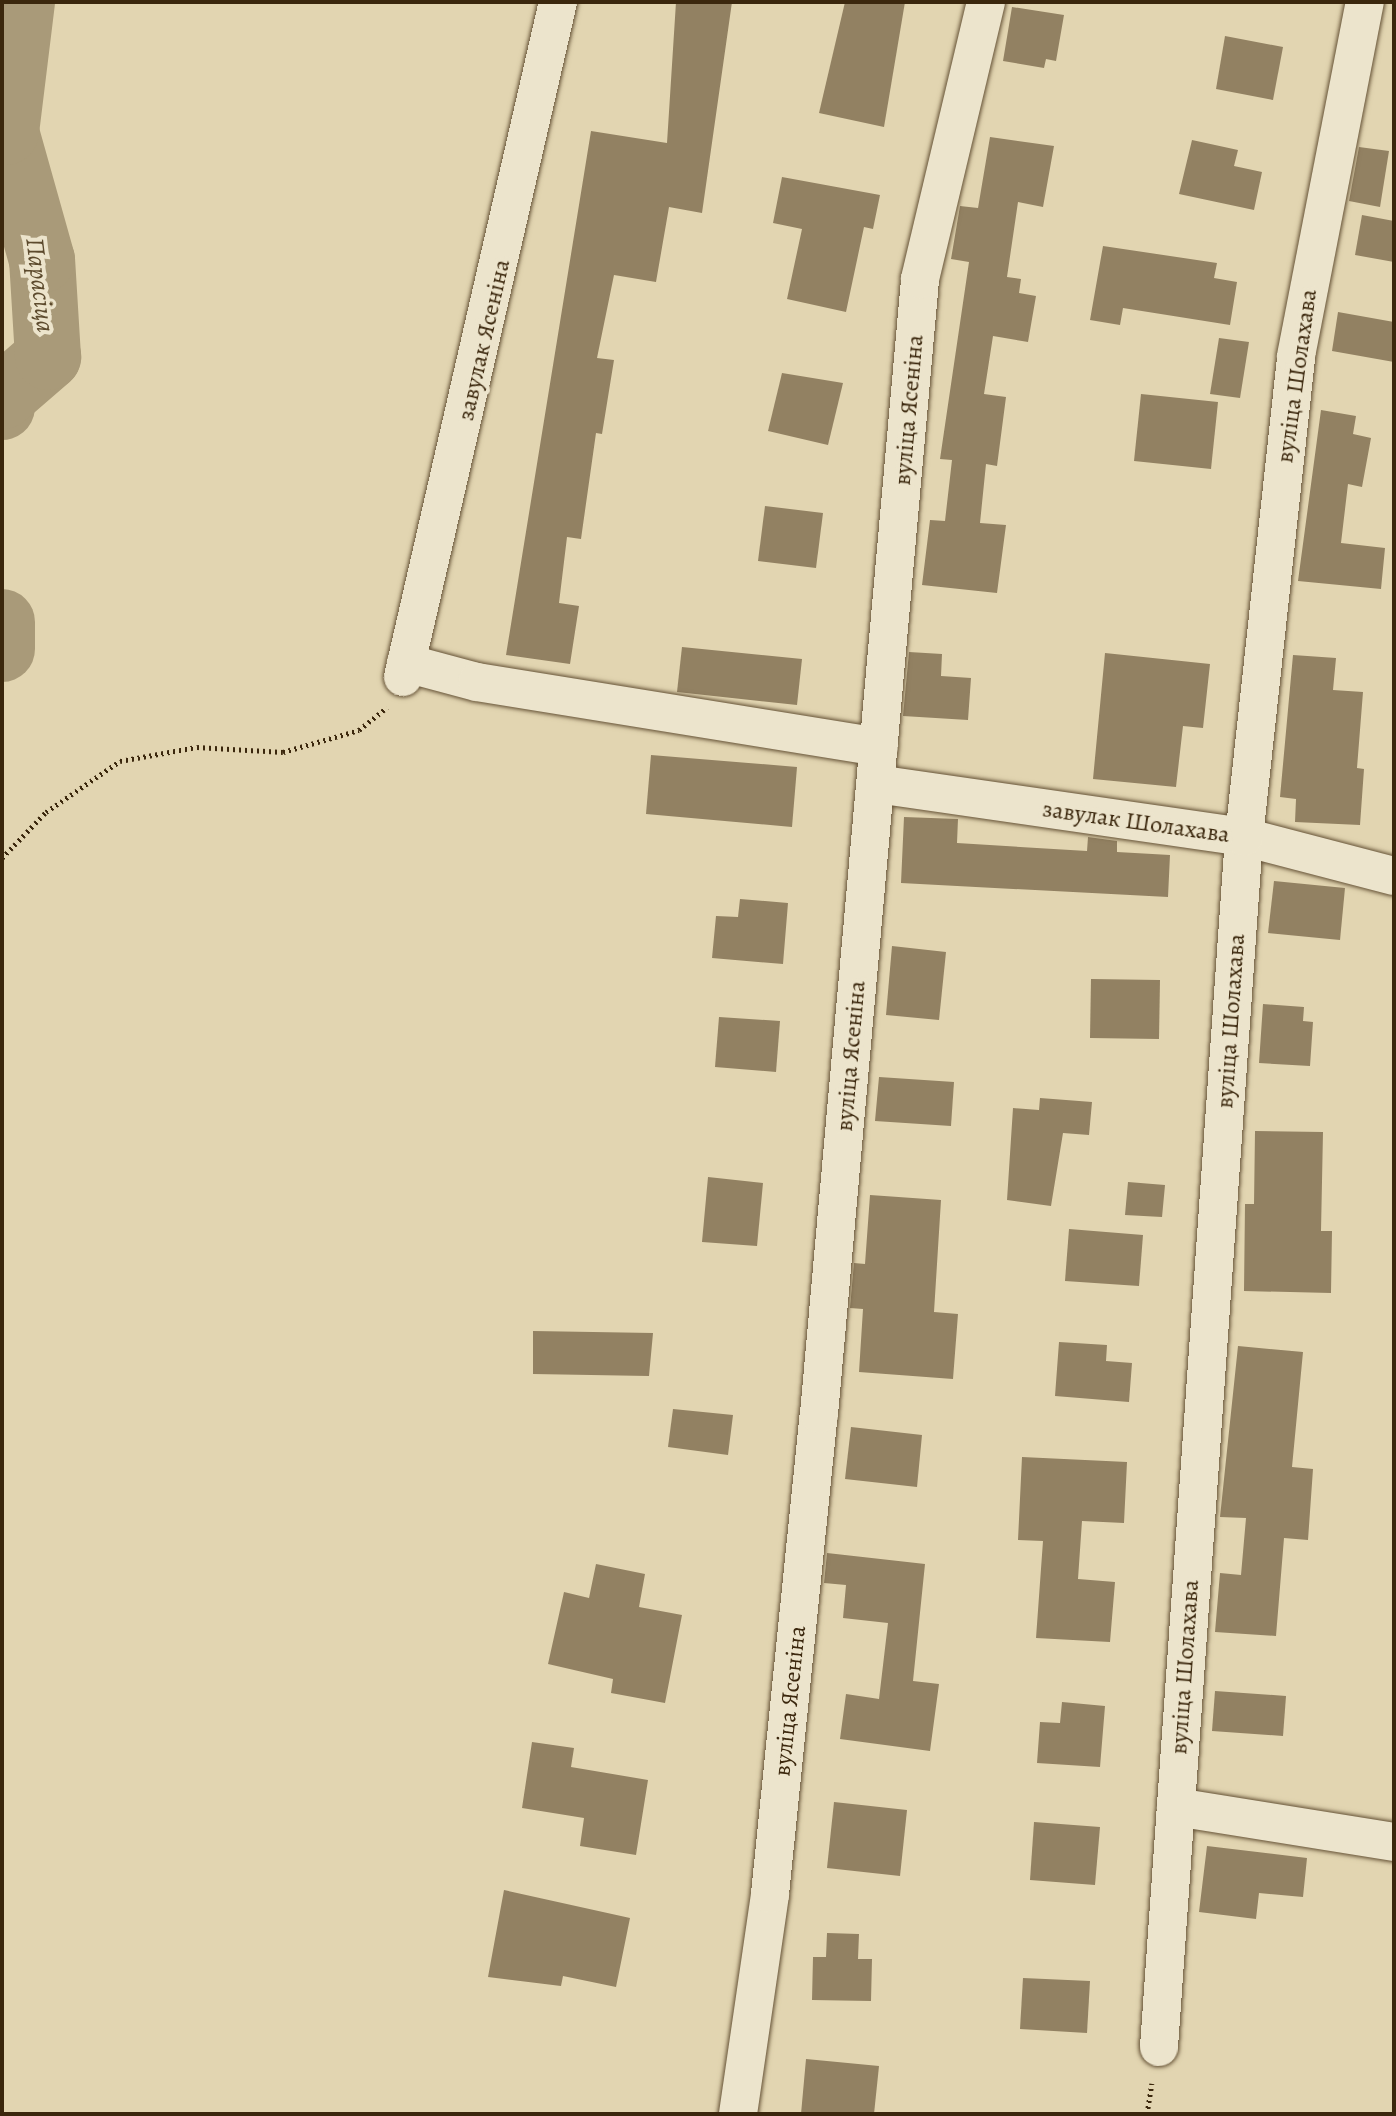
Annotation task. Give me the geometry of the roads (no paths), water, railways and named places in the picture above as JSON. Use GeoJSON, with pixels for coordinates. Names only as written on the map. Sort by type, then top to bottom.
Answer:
{"type":"FeatureCollection","features":[{"type":"Feature","properties":{"kind":"street","name":"завулак Ясеніна"},"geometry":{"type":"LineString","coordinates":[[405,670],[558,2]]}},
{"type":"Feature","properties":{"kind":"street","name":"вуліца Ясеніна"},"geometry":{"type":"LineString","coordinates":[[738,2114],[772,1879],[878,766],[920,279],[986,2]]}},
{"type":"Feature","properties":{"kind":"street","name":"вуліца Шолахава"},"geometry":{"type":"LineString","coordinates":[[1159,2047],[1244,837],[1296,356],[1365,2]]}},
{"type":"Feature","properties":{"kind":"street","name":"завулак Шолахава"},"geometry":{"type":"LineString","coordinates":[[405,670],[1244,837],[1394,876]]}},
{"type":"Feature","properties":{"kind":"street"},"geometry":{"type":"LineString","coordinates":[[1176,1807],[1394,1842]]}},
{"type":"Feature","properties":{"kind":"waterway","name":"Парасіца"},"geometry":{"type":"LineString","coordinates":[[2,407],[3,396],[48,357],[42,260],[6,132],[22,2]]}},
{"type":"Feature","properties":{"kind":"waterway","name":"Парасіца"},"geometry":{"type":"LineString","coordinates":[[2,622],[2,649]]}}]}
